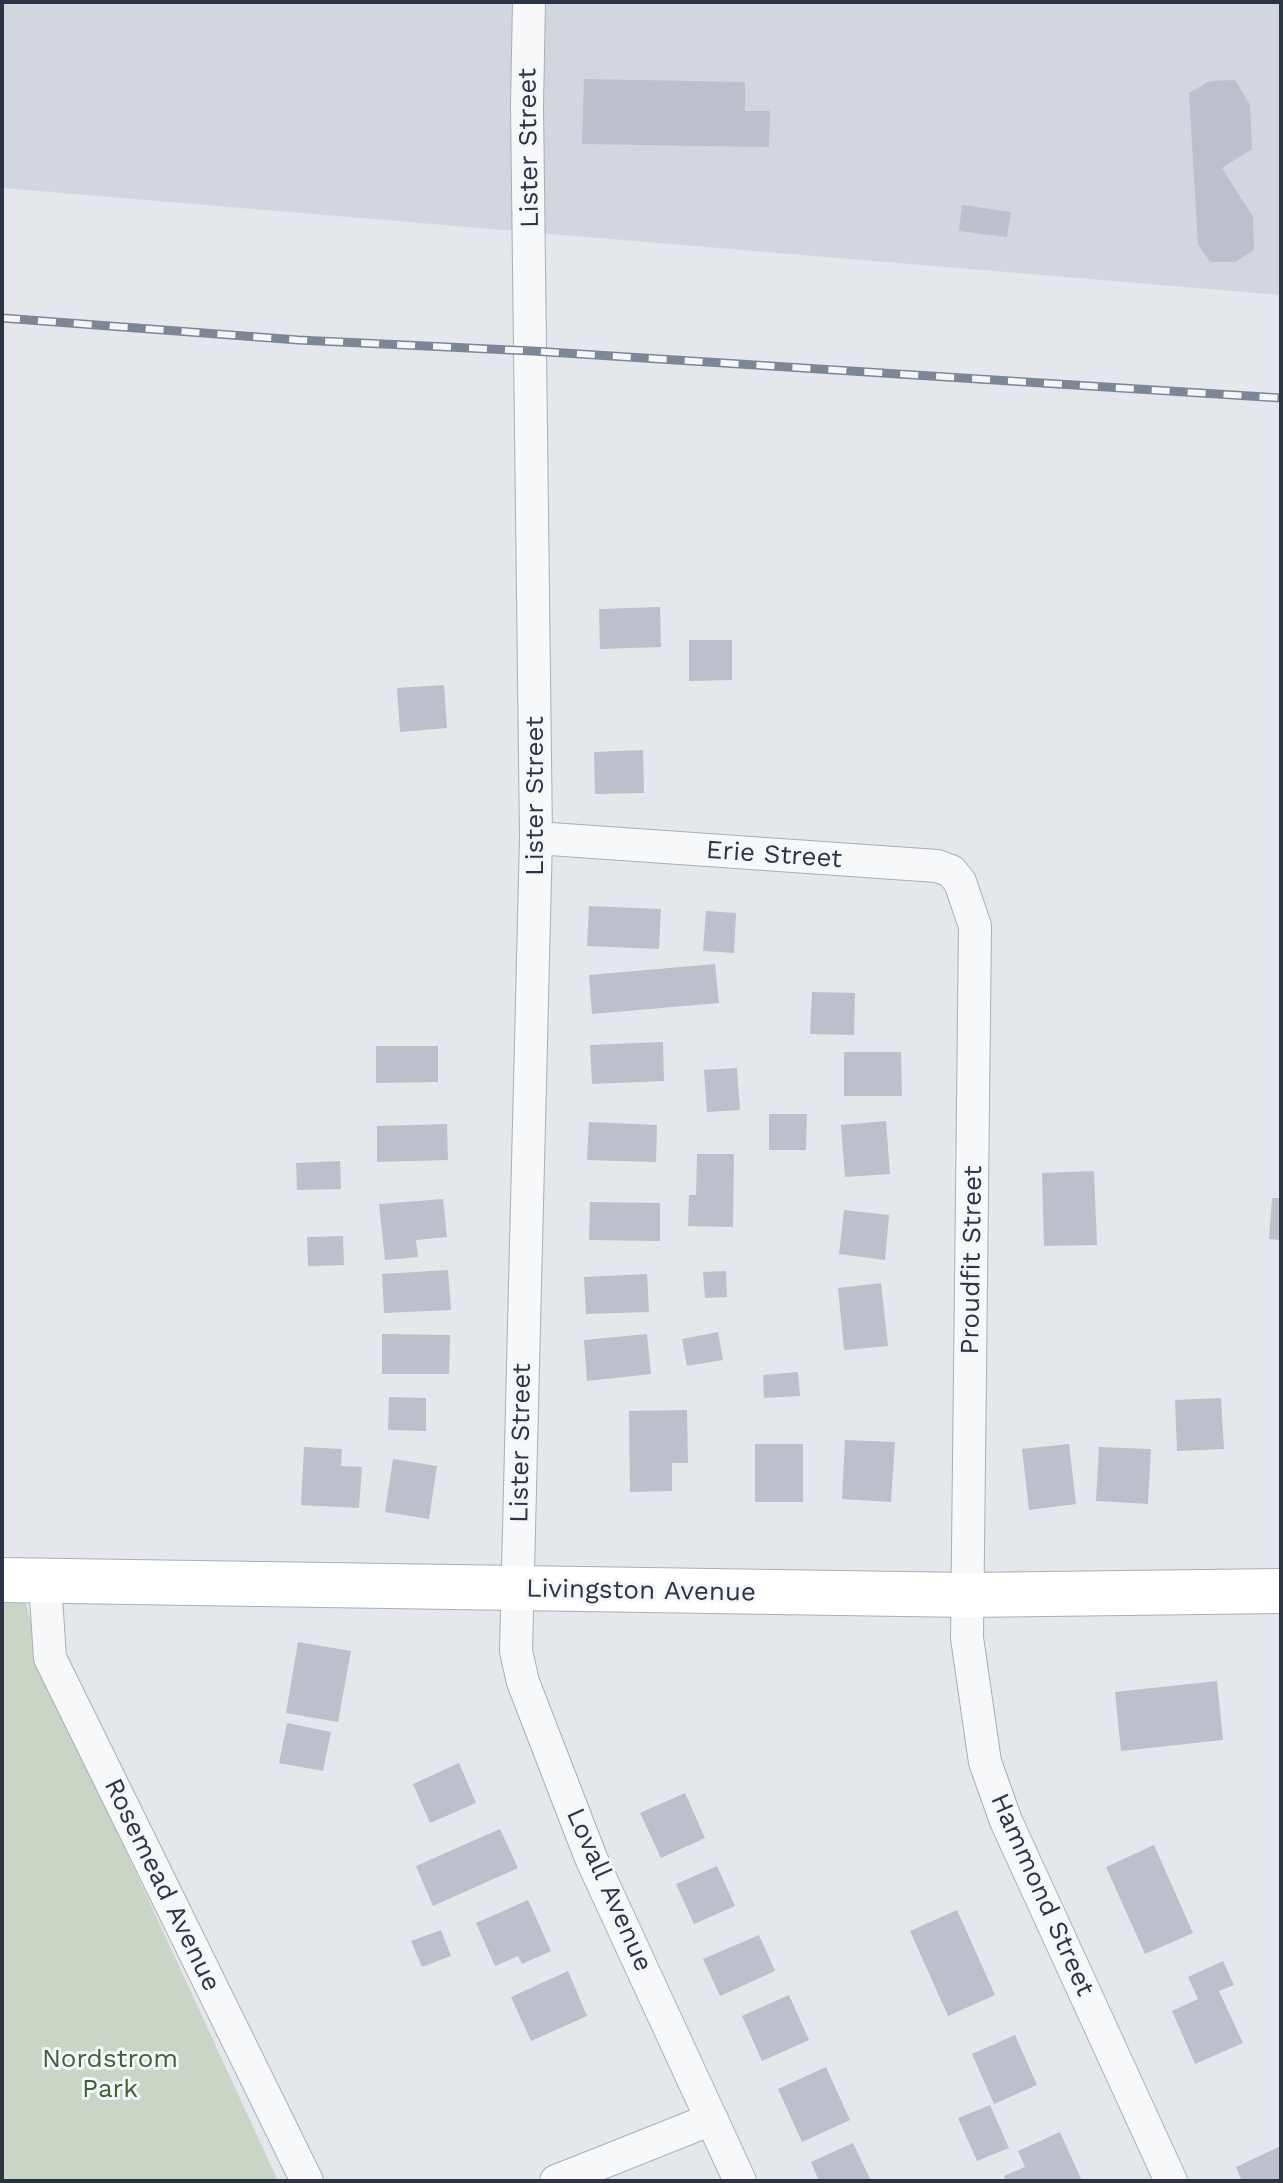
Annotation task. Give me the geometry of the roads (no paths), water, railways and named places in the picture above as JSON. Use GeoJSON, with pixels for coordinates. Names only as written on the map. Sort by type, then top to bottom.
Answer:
{"type":"FeatureCollection","features":[{"type":"Feature","properties":{"kind":"street","name":"Lister Street"},"geometry":{"type":"LineString","coordinates":[[517,1589],[536,838],[527,105],[529,2]]}},
{"type":"Feature","properties":{"kind":"street","name":"Erie Street"},"geometry":{"type":"LineString","coordinates":[[536,838],[937,866],[951,871],[960,882],[975,926]]}},
{"type":"Feature","properties":{"kind":"street","name":"Proudfit Street"},"geometry":{"type":"LineString","coordinates":[[968,1595],[975,926]]}},
{"type":"Feature","properties":{"kind":"street","name":"Livingston Avenue"},"geometry":{"type":"LineString","coordinates":[[2,1580],[968,1595],[1281,1591]]}},
{"type":"Feature","properties":{"kind":"street","name":"Rosemead Avenue"},"geometry":{"type":"LineString","coordinates":[[45,1582],[50,1658],[307,2181]]}},
{"type":"Feature","properties":{"kind":"street","name":"Lovall Avenue"},"geometry":{"type":"LineString","coordinates":[[517,1589],[516,1651],[523,1682],[591,1858],[740,2181]]}},
{"type":"Feature","properties":{"kind":"street","name":"Hammond Street"},"geometry":{"type":"LineString","coordinates":[[968,1595],[967,1638],[985,1762],[1006,1821],[1171,2181]]}},
{"type":"Feature","properties":{"kind":"street"},"geometry":{"type":"LineString","coordinates":[[556,2181],[712,2119]]}},
{"type":"Feature","properties":{"kind":"railway"},"geometry":{"type":"LineString","coordinates":[[2,318],[298,340],[532,351],[1281,398]]}},
{"type":"Feature","properties":{"kind":"park label","name":"Nordstrom Park"},"geometry":{"type":"Point","coordinates":[110,2074]}}]}
